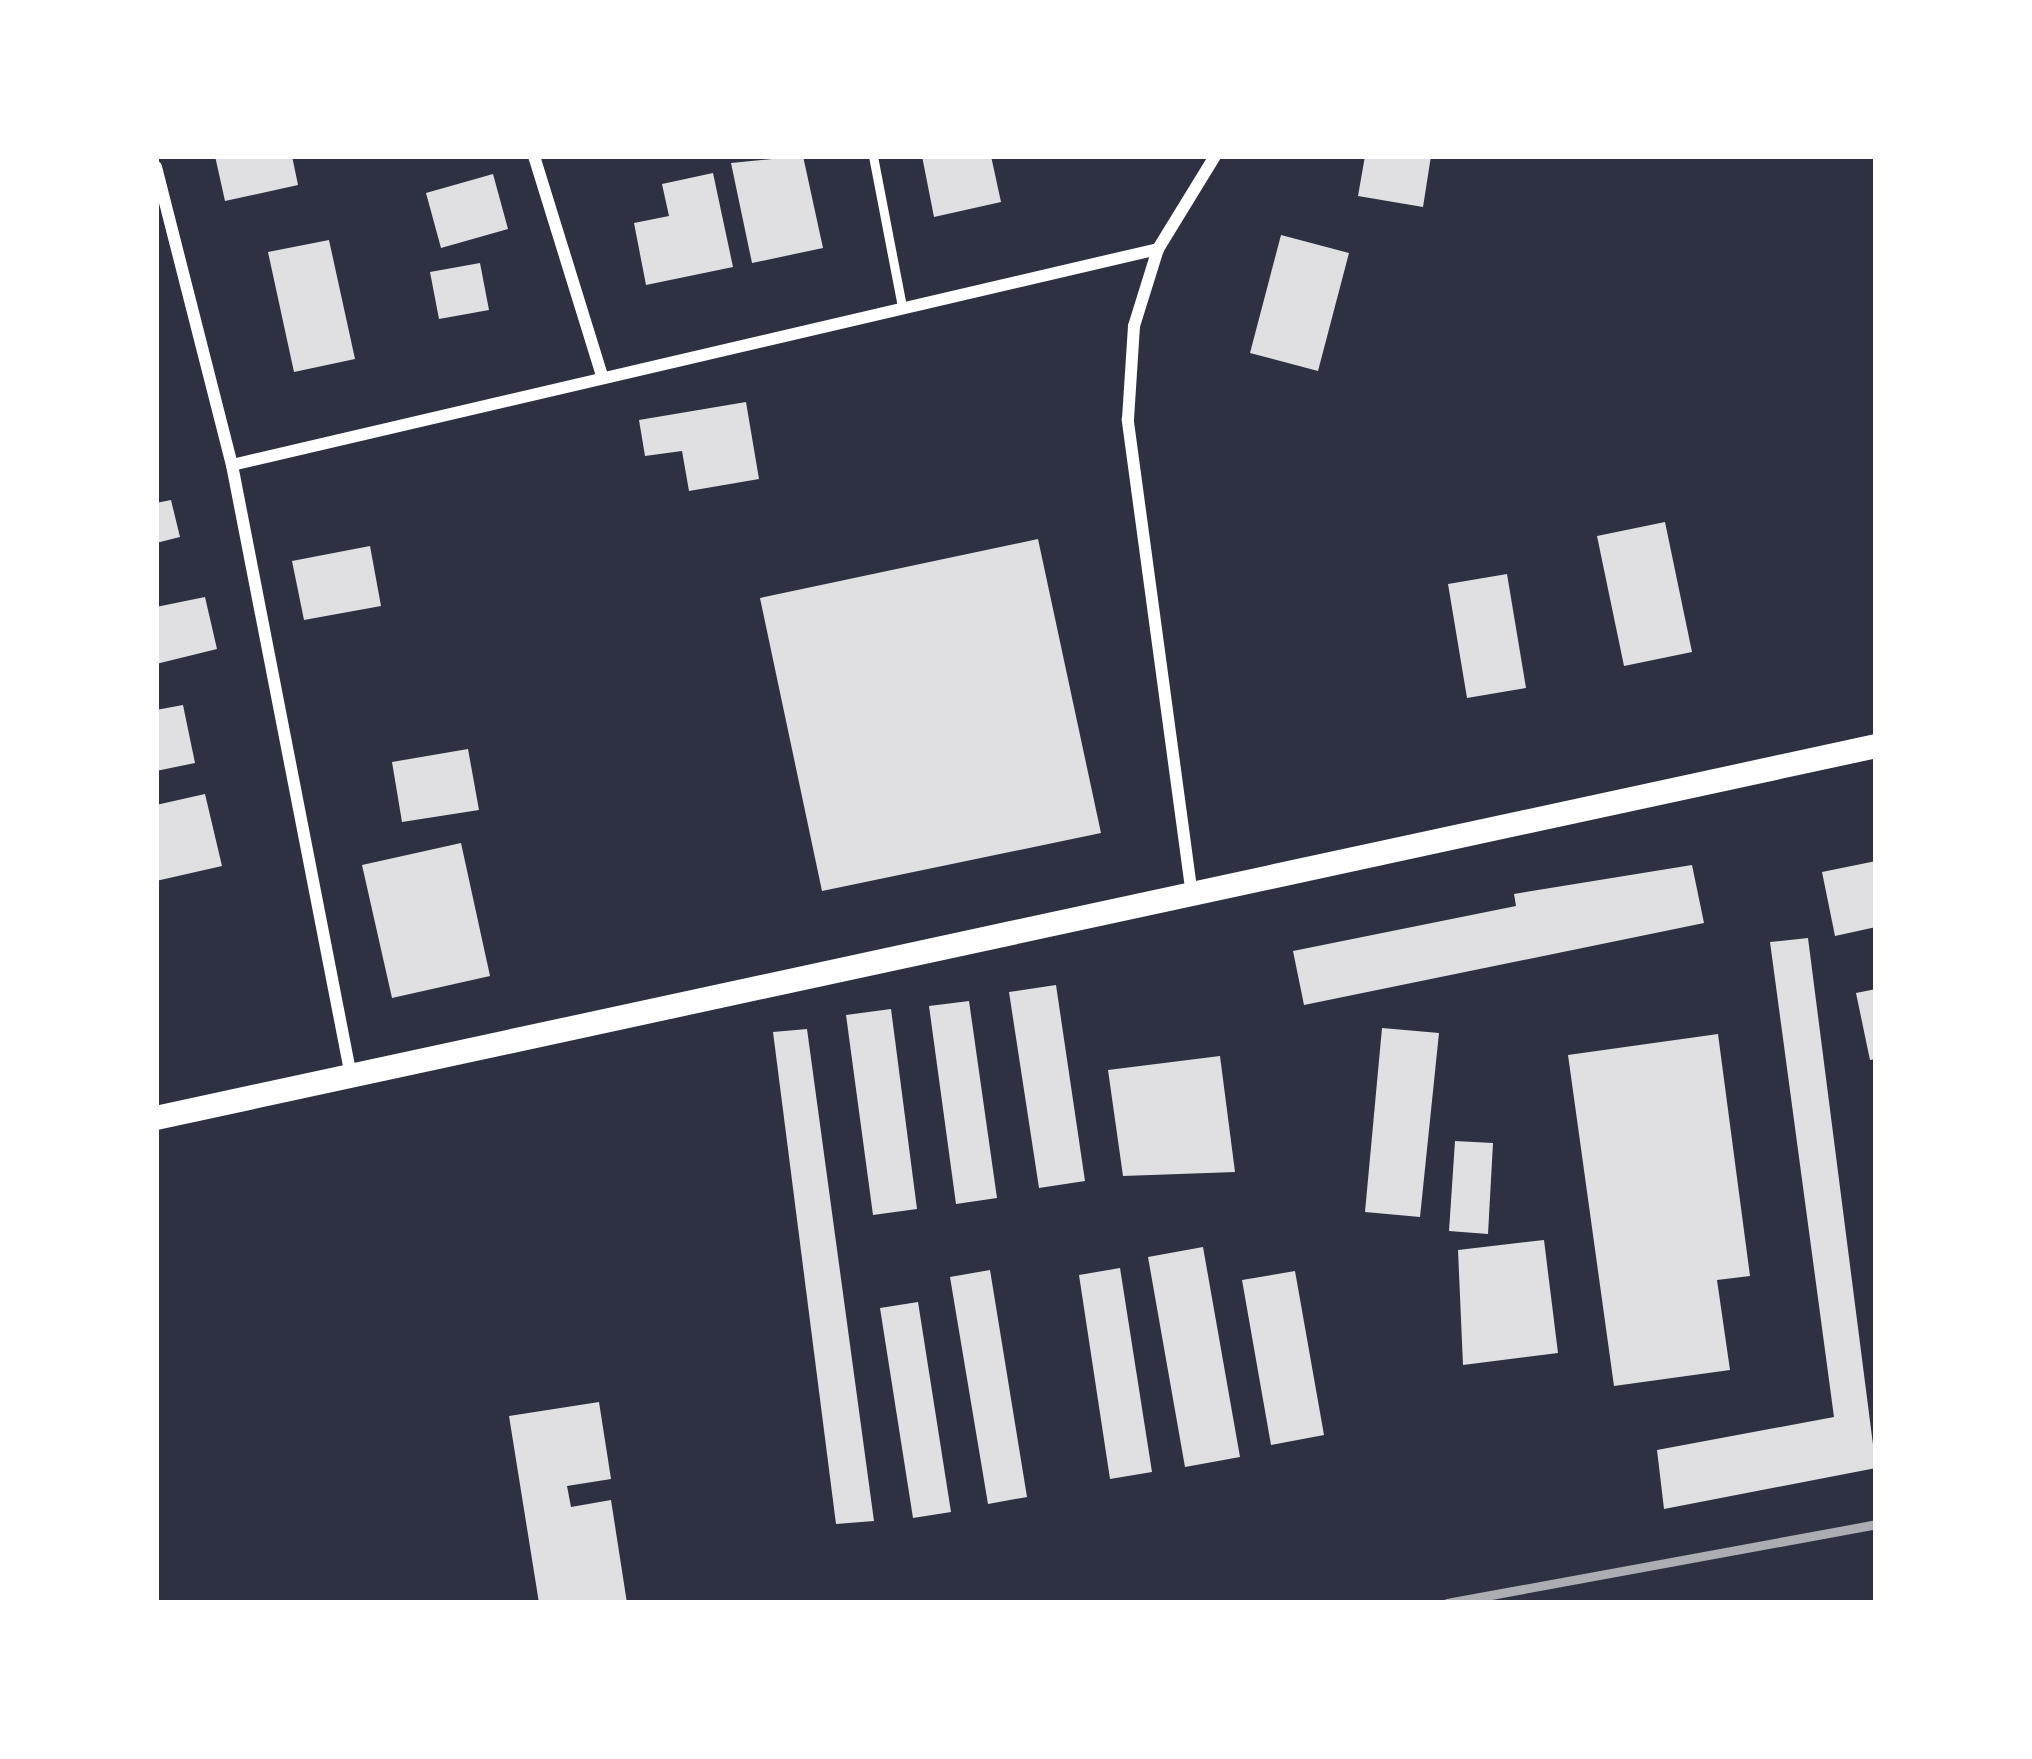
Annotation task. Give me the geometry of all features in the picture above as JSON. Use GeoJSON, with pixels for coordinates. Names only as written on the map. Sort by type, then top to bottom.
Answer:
{"type":"FeatureCollection","features":[{"type":"Feature","properties":{"kind":"main road"},"geometry":{"type":"LineString","coordinates":[[156,1118],[1191,888],[1876,746]]}},
{"type":"Feature","properties":{"kind":"street"},"geometry":{"type":"LineString","coordinates":[[534,156],[602,375]]}},
{"type":"Feature","properties":{"kind":"street"},"geometry":{"type":"LineString","coordinates":[[1191,888],[1128,418],[1135,326],[1158,249],[1215,156]]}},
{"type":"Feature","properties":{"kind":"street"},"geometry":{"type":"LineString","coordinates":[[156,167],[232,465],[351,1077]]}},
{"type":"Feature","properties":{"kind":"street"},"geometry":{"type":"LineString","coordinates":[[232,465],[1158,249]]}},
{"type":"Feature","properties":{"kind":"lane"},"geometry":{"type":"LineString","coordinates":[[873,156],[902,307]]}},
{"type":"Feature","properties":{"kind":"building"},"geometry":{"type":"Polygon","coordinates":[[[215,156],[292,156],[298,185],[225,201],[215,156]]]}},
{"type":"Feature","properties":{"kind":"building"},"geometry":{"type":"Polygon","coordinates":[[[803,156],[823,248],[752,263],[731,163],[803,156]]]}},
{"type":"Feature","properties":{"kind":"building"},"geometry":{"type":"Polygon","coordinates":[[[922,156],[991,156],[1001,202],[934,217],[922,156]]]}},
{"type":"Feature","properties":{"kind":"building"},"geometry":{"type":"Polygon","coordinates":[[[1365,156],[1431,156],[1423,207],[1358,196],[1365,156]]]}},
{"type":"Feature","properties":{"kind":"building"},"geometry":{"type":"Polygon","coordinates":[[[713,173],[733,267],[646,285],[634,223],[669,216],[662,184],[713,173]]]}},
{"type":"Feature","properties":{"kind":"building"},"geometry":{"type":"Polygon","coordinates":[[[493,174],[508,229],[441,248],[426,193],[493,174]]]}},
{"type":"Feature","properties":{"kind":"building"},"geometry":{"type":"Polygon","coordinates":[[[1281,235],[1349,253],[1318,371],[1250,353],[1281,235]]]}},
{"type":"Feature","properties":{"kind":"building"},"geometry":{"type":"Polygon","coordinates":[[[329,240],[355,359],[294,372],[268,252],[329,240]]]}},
{"type":"Feature","properties":{"kind":"building"},"geometry":{"type":"Polygon","coordinates":[[[480,263],[489,310],[439,319],[430,272],[480,263]]]}},
{"type":"Feature","properties":{"kind":"building"},"geometry":{"type":"Polygon","coordinates":[[[746,402],[759,479],[689,491],[682,451],[645,456],[639,420],[746,402]]]}},
{"type":"Feature","properties":{"kind":"building"},"geometry":{"type":"Polygon","coordinates":[[[171,500],[180,537],[156,543],[156,503],[171,500]]]}},
{"type":"Feature","properties":{"kind":"building"},"geometry":{"type":"Polygon","coordinates":[[[1665,522],[1692,652],[1624,666],[1597,536],[1665,522]]]}},
{"type":"Feature","properties":{"kind":"building"},"geometry":{"type":"Polygon","coordinates":[[[1038,539],[1101,833],[822,891],[760,598],[1038,539]]]}},
{"type":"Feature","properties":{"kind":"building"},"geometry":{"type":"Polygon","coordinates":[[[370,546],[381,606],[304,620],[292,561],[370,546]]]}},
{"type":"Feature","properties":{"kind":"building"},"geometry":{"type":"Polygon","coordinates":[[[1507,574],[1526,688],[1467,698],[1448,584],[1507,574]]]}},
{"type":"Feature","properties":{"kind":"building"},"geometry":{"type":"Polygon","coordinates":[[[205,597],[217,649],[156,664],[156,607],[205,597]]]}},
{"type":"Feature","properties":{"kind":"building"},"geometry":{"type":"Polygon","coordinates":[[[183,705],[195,763],[156,771],[156,710],[183,705]]]}},
{"type":"Feature","properties":{"kind":"building"},"geometry":{"type":"Polygon","coordinates":[[[468,749],[479,810],[402,822],[392,762],[468,749]]]}},
{"type":"Feature","properties":{"kind":"building"},"geometry":{"type":"Polygon","coordinates":[[[205,794],[222,866],[156,881],[156,805],[205,794]]]}},
{"type":"Feature","properties":{"kind":"building"},"geometry":{"type":"Polygon","coordinates":[[[461,843],[490,976],[392,998],[362,865],[461,843]]]}},
{"type":"Feature","properties":{"kind":"building"},"geometry":{"type":"Polygon","coordinates":[[[1876,861],[1876,927],[1835,936],[1822,872],[1876,861]]]}},
{"type":"Feature","properties":{"kind":"building"},"geometry":{"type":"Polygon","coordinates":[[[1692,865],[1704,923],[1304,1005],[1293,951],[1516,906],[1514,894],[1692,865]]]}},
{"type":"Feature","properties":{"kind":"building"},"geometry":{"type":"Polygon","coordinates":[[[1808,938],[1876,1468],[1664,1509],[1657,1450],[1834,1417],[1770,942],[1808,938]]]}},
{"type":"Feature","properties":{"kind":"building"},"geometry":{"type":"Polygon","coordinates":[[[1056,985],[1085,1181],[1039,1188],[1009,992],[1056,985]]]}},
{"type":"Feature","properties":{"kind":"building"},"geometry":{"type":"Polygon","coordinates":[[[1876,989],[1876,1059],[1870,1060],[1856,993],[1876,989]]]}},
{"type":"Feature","properties":{"kind":"building"},"geometry":{"type":"Polygon","coordinates":[[[969,1001],[997,1198],[956,1204],[929,1006],[969,1001]]]}},
{"type":"Feature","properties":{"kind":"building"},"geometry":{"type":"Polygon","coordinates":[[[891,1009],[917,1209],[873,1215],[846,1015],[891,1009]]]}},
{"type":"Feature","properties":{"kind":"building"},"geometry":{"type":"Polygon","coordinates":[[[1382,1028],[1439,1033],[1420,1217],[1365,1212],[1382,1028]]]}},
{"type":"Feature","properties":{"kind":"building"},"geometry":{"type":"Polygon","coordinates":[[[807,1029],[874,1521],[836,1524],[773,1032],[807,1029]]]}},
{"type":"Feature","properties":{"kind":"building"},"geometry":{"type":"Polygon","coordinates":[[[1718,1034],[1750,1276],[1717,1280],[1730,1370],[1614,1386],[1568,1055],[1718,1034]]]}},
{"type":"Feature","properties":{"kind":"building"},"geometry":{"type":"Polygon","coordinates":[[[1220,1056],[1235,1172],[1123,1176],[1108,1070],[1220,1056]]]}},
{"type":"Feature","properties":{"kind":"building"},"geometry":{"type":"Polygon","coordinates":[[[1455,1141],[1493,1143],[1488,1234],[1449,1231],[1455,1141]]]}},
{"type":"Feature","properties":{"kind":"building"},"geometry":{"type":"Polygon","coordinates":[[[1544,1240],[1558,1353],[1463,1365],[1458,1250],[1544,1240]]]}},
{"type":"Feature","properties":{"kind":"building"},"geometry":{"type":"Polygon","coordinates":[[[1203,1247],[1240,1457],[1185,1467],[1148,1257],[1203,1247]]]}},
{"type":"Feature","properties":{"kind":"building"},"geometry":{"type":"Polygon","coordinates":[[[1120,1268],[1152,1472],[1110,1479],[1079,1275],[1120,1268]]]}},
{"type":"Feature","properties":{"kind":"building"},"geometry":{"type":"Polygon","coordinates":[[[990,1270],[1027,1497],[988,1504],[950,1277],[990,1270]]]}},
{"type":"Feature","properties":{"kind":"building"},"geometry":{"type":"Polygon","coordinates":[[[1295,1271],[1324,1435],[1271,1445],[1242,1280],[1295,1271]]]}},
{"type":"Feature","properties":{"kind":"building"},"geometry":{"type":"Polygon","coordinates":[[[918,1302],[951,1512],[913,1518],[880,1308],[918,1302]]]}},
{"type":"Feature","properties":{"kind":"building"},"geometry":{"type":"Polygon","coordinates":[[[599,1402],[611,1479],[567,1486],[571,1507],[611,1500],[627,1603],[539,1603],[509,1416],[599,1402]]]}},
{"type":"Feature","properties":{"kind":"railway"},"geometry":{"type":"LineString","coordinates":[[1447,1603],[1876,1524]]}}]}
